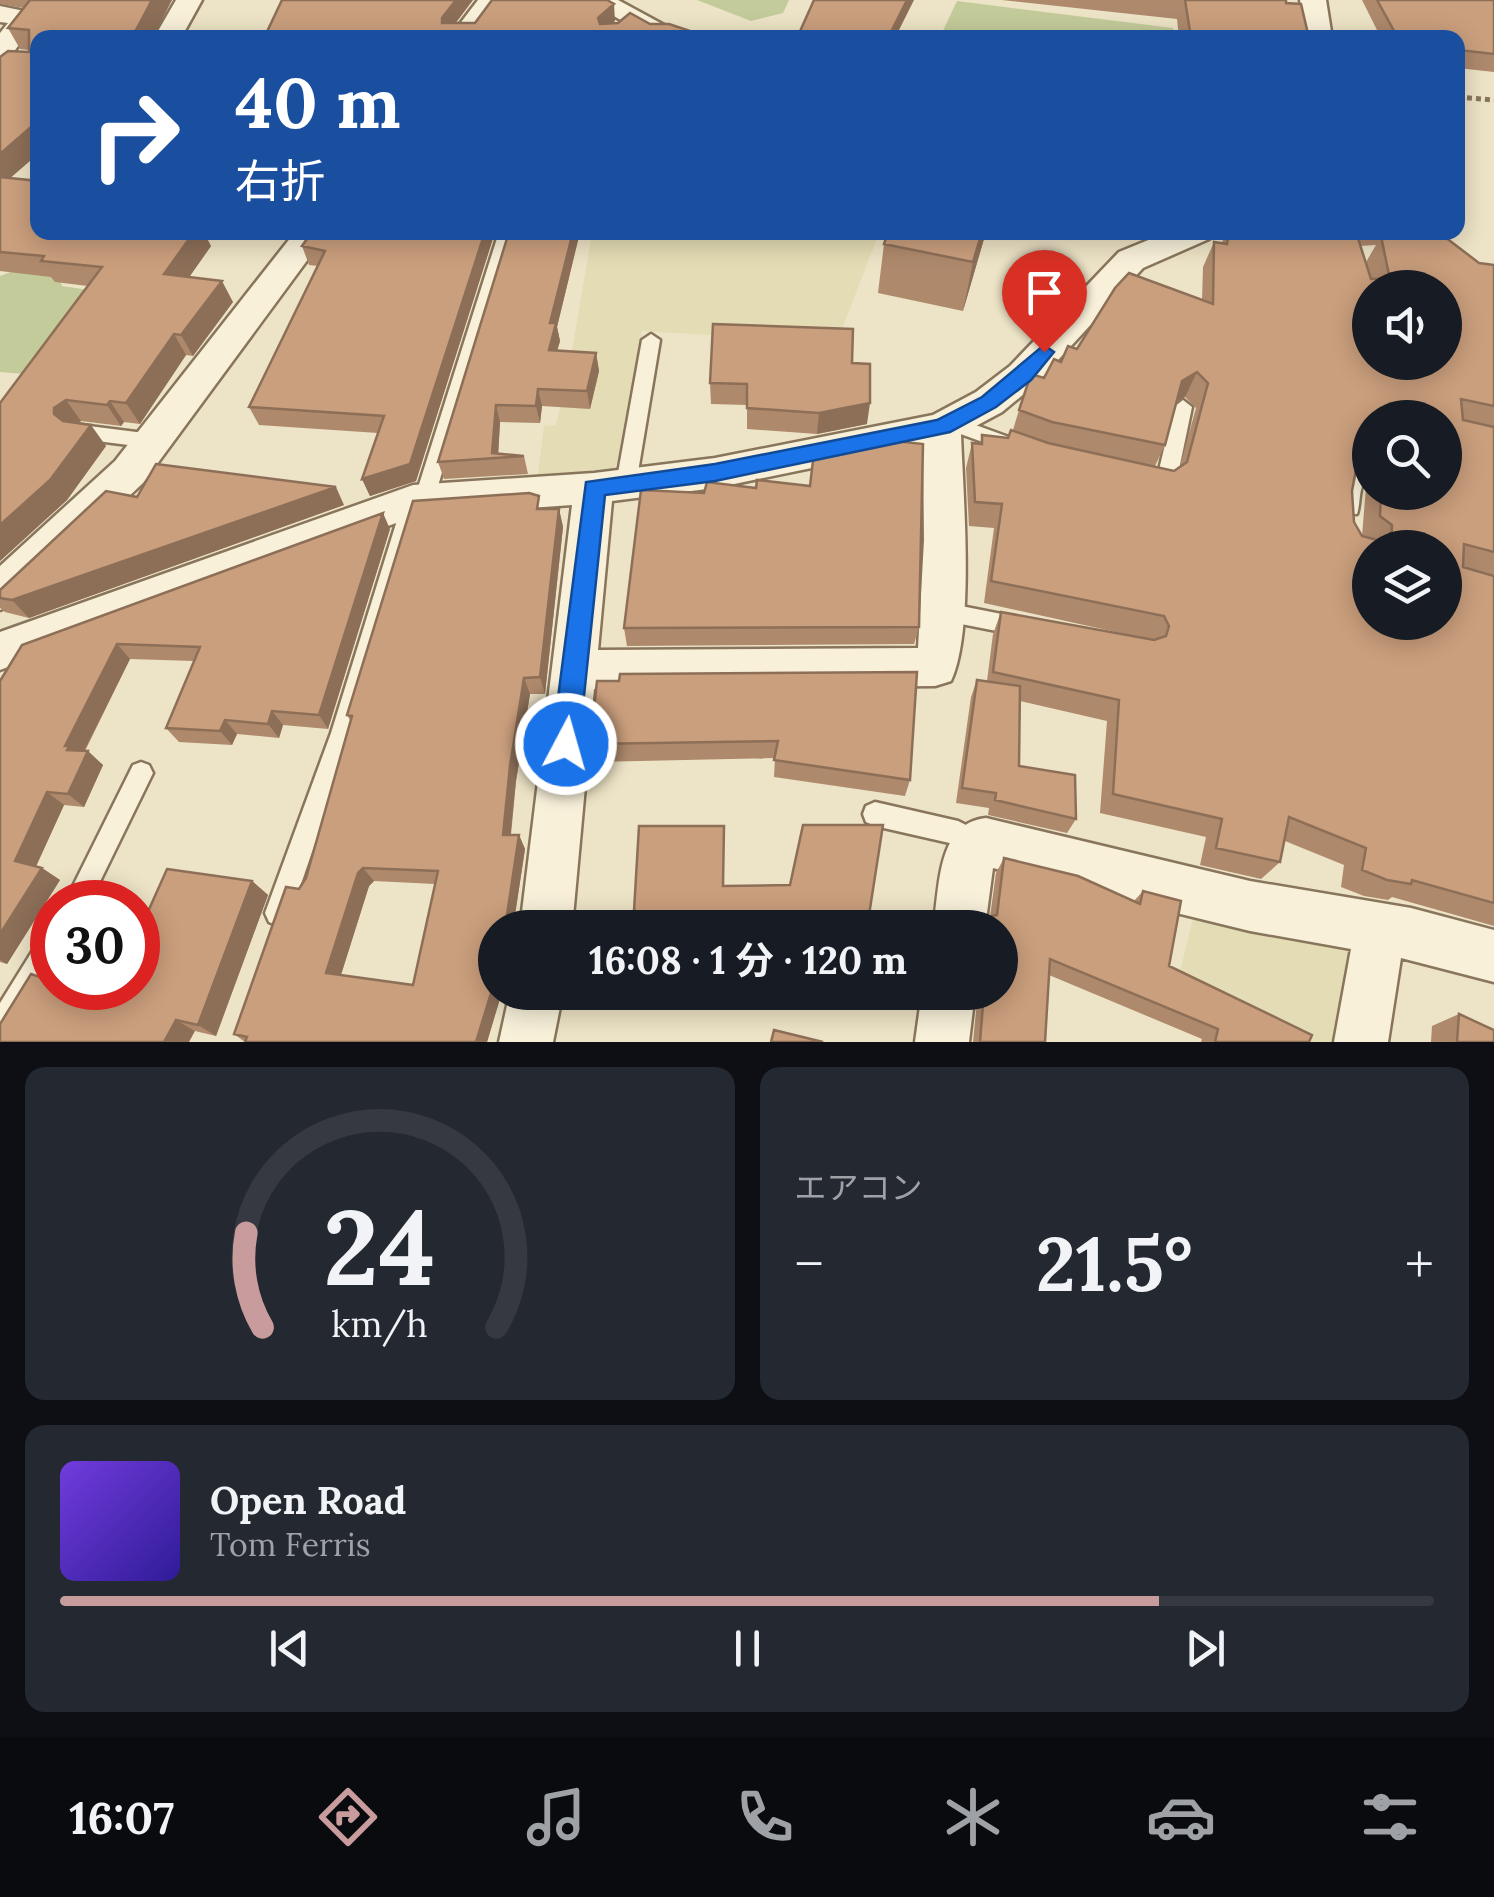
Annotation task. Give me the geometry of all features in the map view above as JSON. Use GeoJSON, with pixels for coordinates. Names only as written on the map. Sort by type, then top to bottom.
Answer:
{"type":"FeatureCollection","features":[{"type":"Feature","properties":{"kind":"street"},"geometry":{"type":"LineString","coordinates":[[172,30],[190,0]]}},
{"type":"Feature","properties":{"kind":"street"},"geometry":{"type":"LineString","coordinates":[[468,30],[491,0]]}},
{"type":"Feature","properties":{"kind":"street"},"geometry":{"type":"LineString","coordinates":[[598,0],[626,23],[649,30]]}},
{"type":"Feature","properties":{"kind":"street"},"geometry":{"type":"LineString","coordinates":[[1314,0],[1318,30]]}},
{"type":"Feature","properties":{"kind":"street"},"geometry":{"type":"LineString","coordinates":[[0,14],[25,19],[0,55],[28,63],[0,80]]}},
{"type":"Feature","properties":{"kind":"street"},"geometry":{"type":"LineString","coordinates":[[0,592],[129,472],[306,240]]}},
{"type":"Feature","properties":{"kind":"street"},"geometry":{"type":"LineString","coordinates":[[0,652],[419,500],[610,486],[715,473],[946,425],[989,402],[1024,375],[1131,260],[1179,240]]}},
{"type":"Feature","properties":{"kind":"street"},"geometry":{"type":"LineString","coordinates":[[574,670],[935,667],[939,658],[946,425]]}},
{"type":"Feature","properties":{"kind":"street"},"geometry":{"type":"LineString","coordinates":[[548,910],[574,670],[610,486]]}},
{"type":"Feature","properties":{"kind":"street"},"geometry":{"type":"LineString","coordinates":[[962,910],[972,850],[977,843],[1250,906],[1380,928],[1494,956]]}},
{"type":"Feature","properties":{"kind":"street"},"geometry":{"type":"LineString","coordinates":[[1362,1042],[1380,928]]}},
{"type":"Feature","properties":{"kind":"street"},"geometry":{"type":"LineString","coordinates":[[526,1042],[533,1010]]}},
{"type":"Feature","properties":{"kind":"street"},"geometry":{"type":"LineString","coordinates":[[942,1042],[946,1010]]}},
{"type":"Feature","properties":{"kind":"lane"},"geometry":{"type":"LineString","coordinates":[[271,933],[342,733],[504,240]]}},
{"type":"Feature","properties":{"kind":"lane"},"geometry":{"type":"LineString","coordinates":[[610,486],[650,340]]}},
{"type":"Feature","properties":{"kind":"lane"},"geometry":{"type":"LineString","coordinates":[[1135,479],[1154,483],[1166,479],[1183,407]]}},
{"type":"Feature","properties":{"kind":"lane"},"geometry":{"type":"LineString","coordinates":[[946,425],[1023,450]]}},
{"type":"Feature","properties":{"kind":"lane"},"geometry":{"type":"LineString","coordinates":[[81,432],[152,441]]}},
{"type":"Feature","properties":{"kind":"lane"},"geometry":{"type":"LineString","coordinates":[[1350,524],[1352,485]]}},
{"type":"Feature","properties":{"kind":"lane"},"geometry":{"type":"LineString","coordinates":[[941,612],[1051,632]]}},
{"type":"Feature","properties":{"kind":"lane"},"geometry":{"type":"LineString","coordinates":[[88,880],[141,774]]}},
{"type":"Feature","properties":{"kind":"lane"},"geometry":{"type":"LineString","coordinates":[[875,814],[958,833],[977,843]]}},
{"type":"Feature","properties":{"kind":"lane"},"geometry":{"type":"LineString","coordinates":[[0,1028],[30,979]]}},
{"type":"Feature","properties":{"kind":"path"},"geometry":{"type":"LineString","coordinates":[[1465,98],[1494,100]]}},
{"type":"Feature","properties":{"kind":"shaded area"},"geometry":{"type":"Polygon","coordinates":[[[591,240],[876,240],[837,342],[642,331],[617,462],[609,481],[537,482],[544,426],[556,425],[591,240]]]}},
{"type":"Feature","properties":{"kind":"shaded area"},"geometry":{"type":"Polygon","coordinates":[[[1195,911],[1347,937],[1363,955],[1347,1042],[1305,1042],[1178,980],[1195,911]]]}},
{"type":"Feature","properties":{"kind":"green space"},"geometry":{"type":"Polygon","coordinates":[[[697,0],[789,0],[783,13],[751,21],[697,0]]]}},
{"type":"Feature","properties":{"kind":"green space"},"geometry":{"type":"Polygon","coordinates":[[[957,1],[1173,30],[943,30],[957,1]]]}},
{"type":"Feature","properties":{"kind":"green space"},"geometry":{"type":"Polygon","coordinates":[[[21,268],[58,273],[62,286],[96,291],[25,374],[0,372],[0,276],[21,268]]]}},
{"type":"Feature","properties":{"kind":"building"},"geometry":{"type":"Polygon","coordinates":[[[30,0],[152,0],[136,30],[30,30],[30,128],[0,154],[0,57],[8,51],[29,52],[29,30],[8,28],[30,0]]]}},
{"type":"Feature","properties":{"kind":"building"},"geometry":{"type":"Polygon","coordinates":[[[282,0],[456,0],[442,23],[475,23],[492,0],[607,0],[614,4],[598,18],[600,24],[618,23],[630,13],[650,24],[669,24],[687,30],[268,30],[282,0]]]}},
{"type":"Feature","properties":{"kind":"building"},"geometry":{"type":"Polygon","coordinates":[[[814,0],[907,0],[892,30],[801,30],[814,0]]]}},
{"type":"Feature","properties":{"kind":"building"},"geometry":{"type":"Polygon","coordinates":[[[1185,0],[1286,0],[1301,4],[1307,30],[1190,30],[1185,0]]]}},
{"type":"Feature","properties":{"kind":"building"},"geometry":{"type":"Polygon","coordinates":[[[1377,0],[1494,0],[1494,54],[1465,51],[1465,30],[1394,30],[1377,0]]]}},
{"type":"Feature","properties":{"kind":"building"},"geometry":{"type":"Polygon","coordinates":[[[0,177],[30,180],[30,240],[188,240],[164,274],[222,281],[181,335],[174,334],[126,403],[66,400],[54,408],[54,414],[63,421],[91,425],[50,480],[0,525],[0,403],[102,267],[0,252],[0,177]]]}},
{"type":"Feature","properties":{"kind":"building"},"geometry":{"type":"Polygon","coordinates":[[[306,240],[482,240],[410,464],[362,479],[384,416],[249,407],[325,251],[302,246],[306,240]]]}},
{"type":"Feature","properties":{"kind":"building"},"geometry":{"type":"Polygon","coordinates":[[[507,240],[571,240],[550,323],[556,323],[549,350],[596,353],[587,391],[538,389],[536,406],[496,405],[492,453],[524,456],[438,462],[507,240]]]}},
{"type":"Feature","properties":{"kind":"building"},"geometry":{"type":"Polygon","coordinates":[[[885,240],[980,240],[973,262],[884,244],[885,240]]]}},
{"type":"Feature","properties":{"kind":"building"},"geometry":{"type":"Polygon","coordinates":[[[1359,240],[1368,270],[1352,270],[1352,380],[1462,380],[1462,270],[1388,270],[1382,240],[1449,240],[1479,263],[1494,265],[1494,406],[1461,399],[1352,400],[1352,510],[1359,530],[1352,530],[1352,640],[1462,640],[1462,530],[1392,530],[1392,525],[1380,516],[1380,510],[1462,510],[1462,410],[1463,420],[1494,427],[1494,552],[1464,544],[1463,567],[1494,576],[1494,903],[1412,880],[1411,884],[1387,880],[1362,870],[1366,848],[1289,817],[1280,862],[1216,848],[1222,819],[1113,794],[1119,700],[993,672],[1001,612],[1154,640],[1166,636],[1169,626],[1164,616],[991,581],[1002,504],[975,502],[972,443],[982,444],[982,435],[1008,438],[1011,430],[1048,443],[1174,471],[1187,462],[1208,383],[1197,372],[1182,381],[1165,445],[1052,422],[1019,410],[1031,374],[1044,378],[1054,359],[1061,362],[1068,346],[1077,349],[1115,288],[1129,273],[1213,304],[1214,242],[1359,240]]]}},
{"type":"Feature","properties":{"kind":"building"},"geometry":{"type":"Polygon","coordinates":[[[713,324],[853,329],[852,363],[870,364],[870,403],[819,413],[747,408],[747,384],[710,383],[713,324]]]}},
{"type":"Feature","properties":{"kind":"building"},"geometry":{"type":"Polygon","coordinates":[[[877,439],[923,444],[919,627],[624,628],[641,490],[704,493],[707,482],[756,488],[757,480],[810,486],[814,452],[877,439]]]}},
{"type":"Feature","properties":{"kind":"building"},"geometry":{"type":"Polygon","coordinates":[[[156,464],[336,487],[12,600],[0,598],[0,590],[106,491],[137,497],[156,464]]]}},
{"type":"Feature","properties":{"kind":"building"},"geometry":{"type":"Polygon","coordinates":[[[529,493],[539,496],[537,509],[559,509],[540,677],[524,678],[510,766],[503,835],[519,835],[508,910],[478,910],[478,1010],[486,1010],[476,1042],[245,1042],[247,1037],[234,1034],[286,887],[299,889],[306,878],[352,716],[347,715],[413,501],[529,493]],[[363,868],[358,873],[326,973],[413,985],[438,871],[363,868]]]}},
{"type":"Feature","properties":{"kind":"building"},"geometry":{"type":"Polygon","coordinates":[[[383,513],[319,715],[272,711],[268,724],[225,720],[220,731],[166,728],[200,647],[117,644],[65,746],[69,746],[67,750],[88,751],[68,794],[47,792],[15,861],[42,868],[34,880],[30,880],[30,887],[0,934],[0,681],[22,645],[383,513]]]}},
{"type":"Feature","properties":{"kind":"building"},"geometry":{"type":"Polygon","coordinates":[[[917,672],[910,780],[774,760],[778,741],[590,744],[597,681],[619,681],[620,674],[917,672]]]}},
{"type":"Feature","properties":{"kind":"building"},"geometry":{"type":"Polygon","coordinates":[[[977,680],[1020,686],[1019,766],[1075,775],[1076,819],[995,800],[996,793],[962,788],[977,680]]]}},
{"type":"Feature","properties":{"kind":"building"},"geometry":{"type":"Polygon","coordinates":[[[803,825],[883,825],[870,910],[634,910],[639,826],[724,826],[723,886],[790,885],[803,825]]]}},
{"type":"Feature","properties":{"kind":"building"},"geometry":{"type":"Polygon","coordinates":[[[1004,858],[1078,876],[1140,904],[1143,891],[1181,901],[1169,966],[1312,1035],[1309,1042],[1215,1042],[1218,1029],[1050,959],[1045,1042],[980,1042],[983,1010],[1018,1010],[1018,910],[998,910],[1004,858]]]}},
{"type":"Feature","properties":{"kind":"building"},"geometry":{"type":"Polygon","coordinates":[[[167,869],[252,881],[198,1025],[176,1020],[164,1042],[0,1042],[0,1024],[30,976],[30,1010],[160,1010],[160,885],[167,869]]]}},
{"type":"Feature","properties":{"kind":"building"},"geometry":{"type":"Polygon","coordinates":[[[1459,1014],[1494,1030],[1494,1042],[1457,1042],[1459,1014]]]}},
{"type":"Feature","properties":{"kind":"building"},"geometry":{"type":"Polygon","coordinates":[[[774,1030],[823,1042],[771,1042],[774,1030]]]}},
{"type":"Feature","properties":{"kind":"route"},"geometry":{"type":"LineString","coordinates":[[566,744],[594,488],[715,473],[942,427],[989,402],[1024,375],[1044,352]]}}]}
